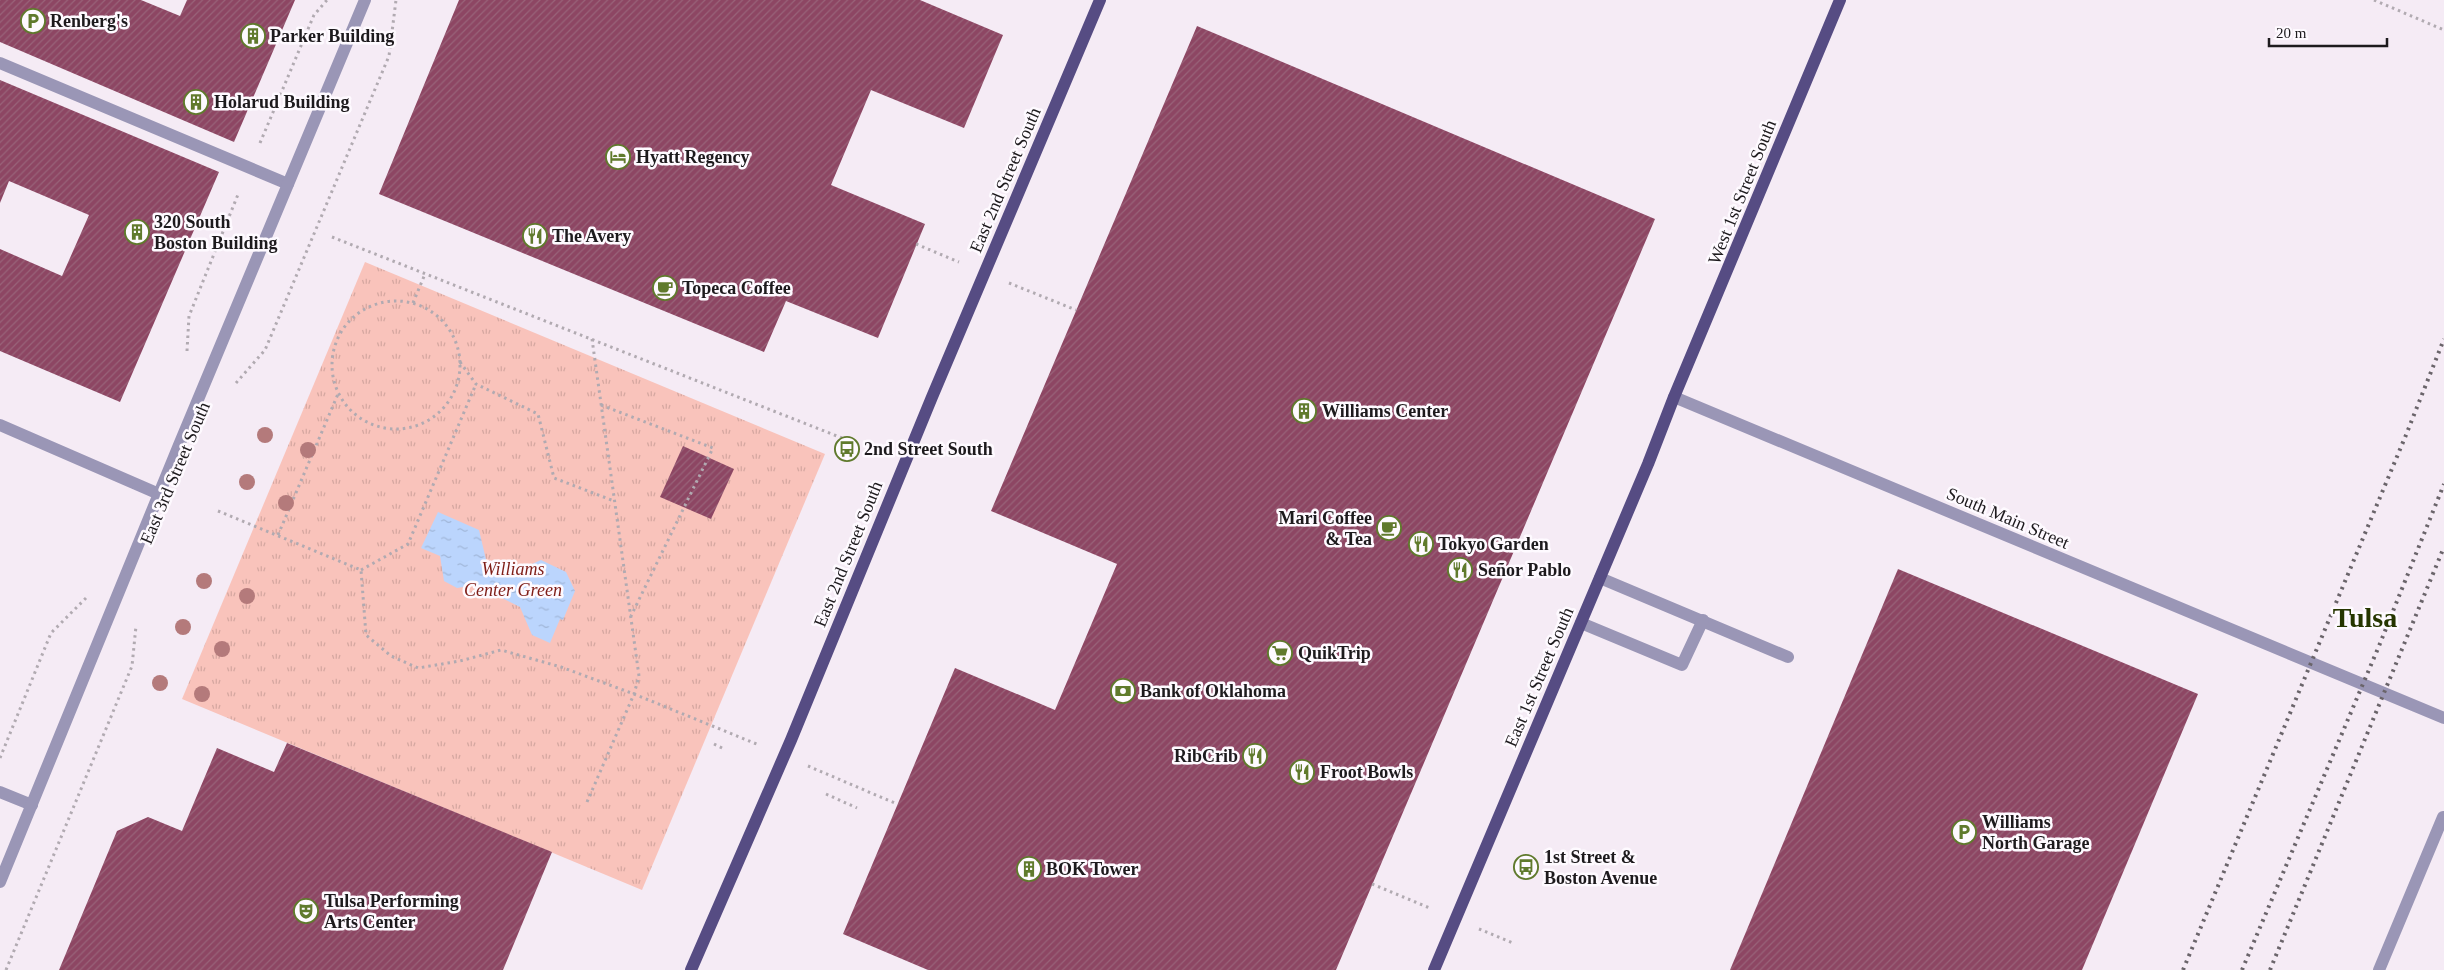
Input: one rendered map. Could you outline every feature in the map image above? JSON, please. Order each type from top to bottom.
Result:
[{"type":"main road","name":"East 2nd Street South","points":[[690,970],[791,740],[932,396],[1100,0]]},
{"type":"main road","name":"West 1st Street South","points":[[1674,397],[1840,0]]},
{"type":"main road","name":"East 1st Street South","points":[[1434,970],[1582,623],[1674,397]]},
{"type":"street","name":"East 3rd Street South","points":[[0,882],[365,0]]},
{"type":"street","points":[[0,63],[288,184]]},
{"type":"street","name":"South Main Street","points":[[1674,397],[2444,718]]},
{"type":"street","points":[[0,426],[159,494]]},
{"type":"street","points":[[1600,578],[1788,657]]},
{"type":"street","points":[[1582,623],[1682,666],[1703,620]]},
{"type":"street","points":[[0,792],[32,805]]},
{"type":"street","points":[[2379,970],[2443,817]]},
{"type":"path","points":[[187,359],[189,316],[314,15],[326,0]]},
{"type":"path","points":[[234,385],[265,350],[335,185],[389,56],[396,0]]},
{"type":"path","points":[[2374,0],[2444,30]]},
{"type":"path","points":[[332,237],[842,438]]},
{"type":"path","points":[[413,304],[425,274]]},
{"type":"path","points":[[394,302],[413,304],[431,312],[446,325],[456,343],[460,362],[458,382],[448,402],[433,418],[413,427],[391,429],[370,424],[352,412],[338,394],[332,372],[334,350],[343,330],[356,315],[374,305],[394,302]]},
{"type":"path","points":[[588,802],[634,694],[639,676],[592,338]]},
{"type":"path","points":[[460,362],[476,384],[538,414],[554,478],[614,501]]},
{"type":"path","points":[[361,570],[408,544],[476,384]]},
{"type":"path","points":[[278,535],[338,394]]},
{"type":"path","points":[[601,406],[713,448],[630,617]]},
{"type":"path","points":[[218,511],[361,570]]},
{"type":"path","points":[[361,570],[366,635],[391,656],[418,668],[460,661],[500,650],[561,667],[703,722]]},
{"type":"path","points":[[0,758],[51,633],[92,592]]},
{"type":"path","points":[[6,970],[132,666],[136,620]]},
{"type":"path","points":[[714,744],[724,750]]},
{"type":"path","points":[[826,794],[857,808]]},
{"type":"green space","name":"Williams Center Green","points":[[365,262],[825,454],[642,890],[182,699]]},
{"type":"water","points":[[438,512],[479,530],[488,568],[502,577],[541,560],[566,572],[575,591],[563,620],[560,619],[550,643],[532,635],[520,607],[476,585],[457,588],[444,581],[440,556],[421,548]]},
{"type":"building","name":"Holarud Building","points":[[0,0],[141,0],[180,16],[187,0],[295,0],[234,142],[0,42]]},
{"type":"building","name":"Hyatt Regency","points":[[459,0],[920,0],[1003,35],[964,128],[871,90],[831,185],[925,224],[878,338],[786,301],[764,352],[379,194]]},
{"type":"building","name":"Williams Center","points":[[1197,26],[1655,219],[1336,970],[928,970],[843,934],[955,668],[1055,710],[1117,564],[991,511]]},
{"type":"building","name":"320 South Boston Building","points":[[0,80],[219,172],[120,402],[0,351],[0,249],[62,276],[89,215],[9,181],[0,203]]},
{"type":"building","points":[[683,446],[734,469],[711,519],[660,497]]},
{"type":"building","name":"Williams North Garage","points":[[1898,569],[2198,694],[2082,970],[1730,970]]},
{"type":"building","name":"Tulsa Performing Arts Center","points":[[287,743],[552,852],[503,970],[59,970],[117,831],[148,817],[182,831],[217,748],[274,772]]},
{"type":"railway","points":[[2183,970],[2406,435],[2444,339]]},
{"type":"railway","points":[[2242,970],[2379,646],[2444,484]]},
{"type":"railway","points":[[2270,970],[2444,547]]},
{"type":"place","name":"Renberg's","points":[[33,21]]},
{"type":"place","name":"Parker Building","points":[[253,36]]},
{"type":"place","name":"Holarud Building","points":[[196,102]]},
{"type":"place","name":"Hyatt Regency","points":[[618,157]]},
{"type":"place","name":"320 South Boston Building","points":[[137,232]]},
{"type":"place","name":"The Avery","points":[[535,236]]},
{"type":"place","name":"Topeca Coffee","points":[[665,288]]},
{"type":"place","name":"Williams Center","points":[[1304,411]]},
{"type":"place","name":"2nd Street South","points":[[847,449]]},
{"type":"place","name":"Mari Coffee & Tea","points":[[1389,528]]},
{"type":"place","name":"Tokyo Garden","points":[[1421,544]]},
{"type":"place","name":"Señor Pablo","points":[[1460,570]]},
{"type":"place","name":"QuikTrip","points":[[1280,653]]},
{"type":"place","name":"Bank of Oklahoma","points":[[1123,691]]},
{"type":"place","name":"RibCrib","points":[[1255,756]]},
{"type":"place","name":"Froot Bowls","points":[[1302,772]]},
{"type":"place","name":"Williams North Garage","points":[[1964,832]]},
{"type":"place","name":"1st Street & Boston Avenue","points":[[1526,867]]},
{"type":"place","name":"BOK Tower","points":[[1029,869]]},
{"type":"place","name":"Tulsa Performing Arts Center","points":[[306,911]]},
{"type":"district","name":"Tulsa","points":[[2365,617]]}]
